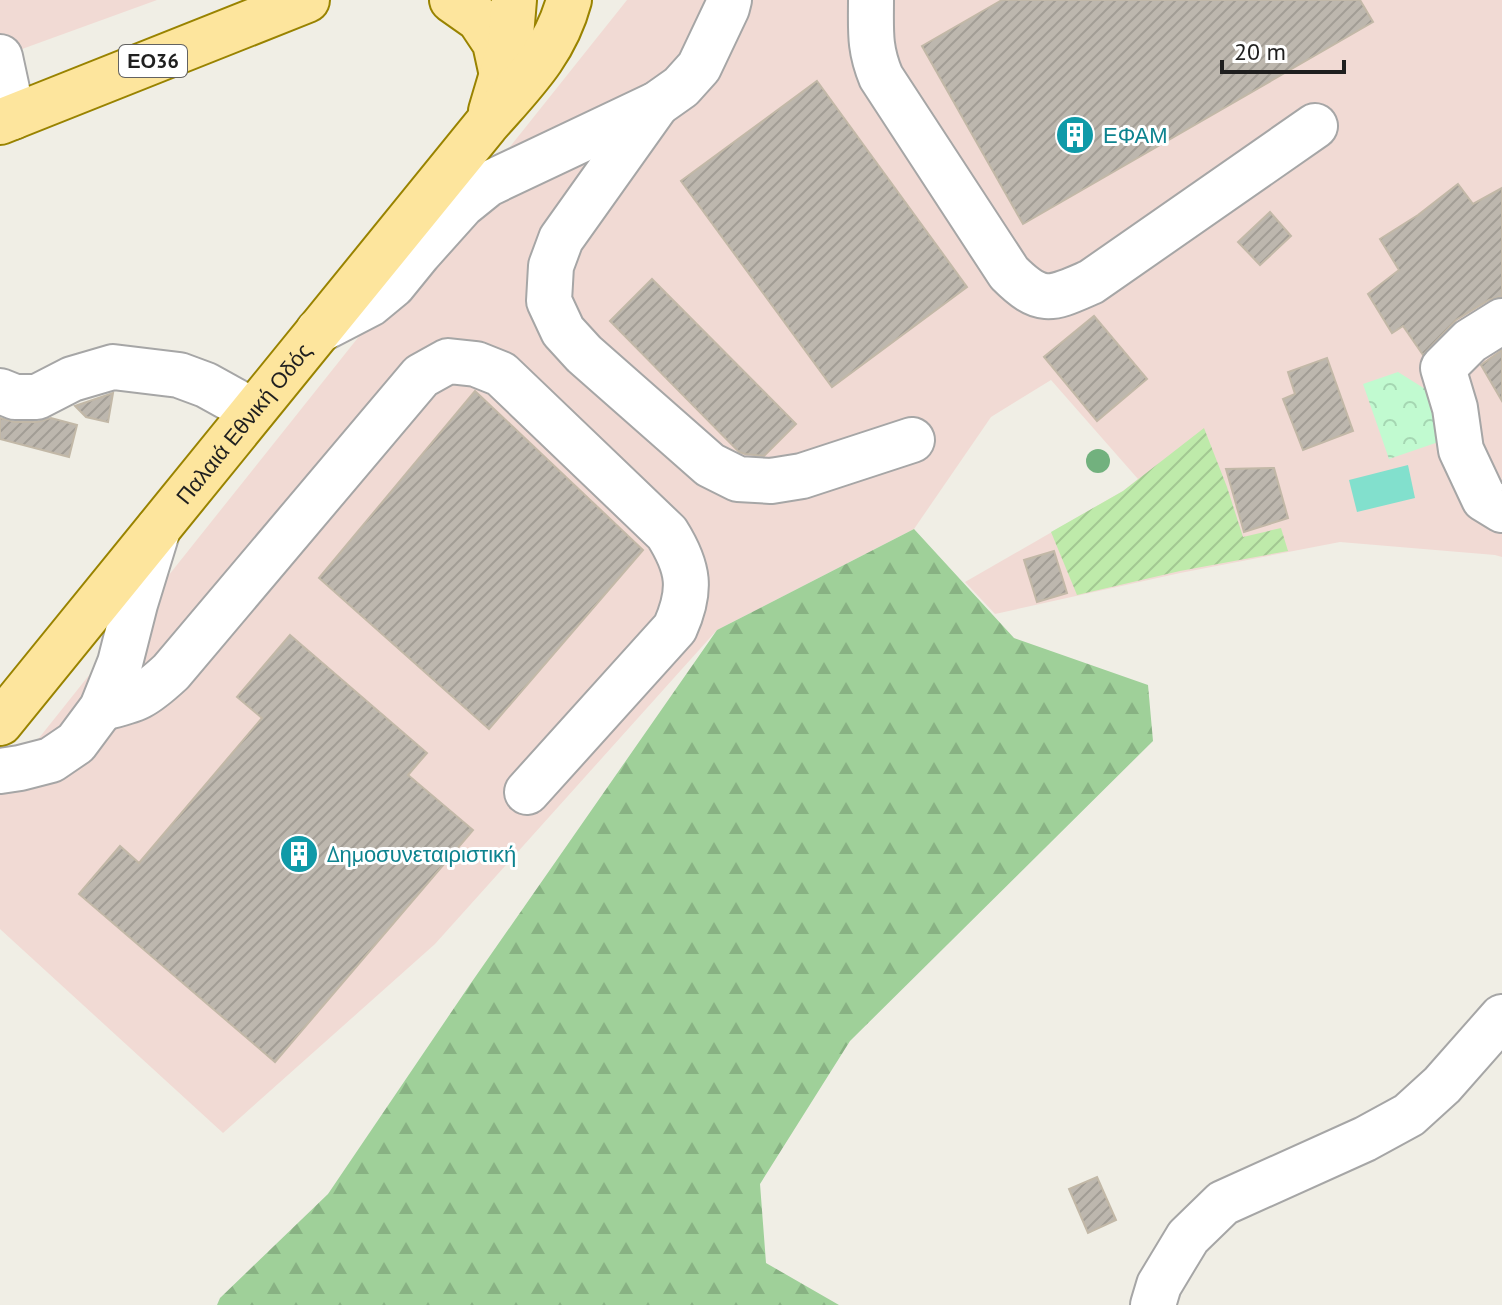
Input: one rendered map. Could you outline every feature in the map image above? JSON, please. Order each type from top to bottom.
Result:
[{"type":"main road","name":"ΕΟ36","points":[[7,120],[307,0]]},
{"type":"main road","points":[[452,0],[479,19],[495,43],[502,78]]},
{"type":"main road","name":"Παλαιά Εθνική Οδός","points":[[486,125],[510,47],[514,0]]},
{"type":"main road","name":"Παλαιά Εθνική Οδός","points":[[0,723],[486,125],[536,69],[554,41],[569,0]]},
{"type":"street","points":[[318,331],[370,304],[393,285],[462,205],[488,184],[657,104],[681,87],[699,67],[729,0]]},
{"type":"street","points":[[871,0],[873,58],[881,77],[1009,273],[1024,288],[1042,297],[1062,295],[1091,282],[1315,126]]},
{"type":"street","points":[[0,57],[7,120]]},
{"type":"street","points":[[657,104],[561,239],[551,266],[549,301],[563,331],[584,354],[710,465],[738,479],[771,481],[802,476],[912,440]]},
{"type":"street","points":[[1502,321],[1470,341],[1443,368],[1455,408],[1461,450],[1484,499],[1502,510]]},
{"type":"street","points":[[102,708],[133,701],[152,690],[171,672],[421,376],[448,361],[476,364],[501,374],[667,533],[680,553],[686,579],[685,606],[675,628],[527,792]]},
{"type":"street","points":[[0,391],[15,397],[37,397],[72,379],[113,367],[179,375],[206,385],[253,411]]},
{"type":"street","points":[[0,771],[51,760],[76,743],[102,708],[120,663],[159,527]]},
{"type":"street","points":[[1153,1305],[1159,1285],[1188,1237],[1223,1203],[1365,1139],[1409,1115],[1442,1085],[1502,1017]]},
{"type":"shaded area","points":[[0,0],[157,0],[0,57]]},
{"type":"shaded area","points":[[627,0],[1502,0],[1502,557],[1340,542],[995,614],[965,582],[1123,491],[1138,479],[1051,380],[991,417],[914,529],[717,630],[435,944],[223,1133],[0,929],[0,787]]},
{"type":"shaded area","points":[[1408,465],[1415,498],[1357,512],[1349,480]]},
{"type":"green space","points":[[1398,372],[1438,397],[1453,437],[1389,459],[1363,384]]},
{"type":"green space","points":[[1204,428],[1243,537],[1281,528],[1288,551],[1180,571],[1077,595],[1051,532],[1123,491]]},
{"type":"green space","points":[[914,529],[1014,638],[1148,685],[1153,741],[850,1041],[760,1184],[766,1263],[839,1305],[217,1305],[220,1298],[328,1194],[717,630]]},
{"type":"building","name":"ΕΦΑΜ","points":[[1002,0],[1360,0],[1373,22],[1023,224],[922,46]]},
{"type":"building","points":[[817,81],[967,287],[832,387],[681,181]]},
{"type":"building","points":[[1458,184],[1473,204],[1502,188],[1502,296],[1489,300],[1456,320],[1423,355],[1403,326],[1392,333],[1368,294],[1399,270],[1380,239]]},
{"type":"building","points":[[1270,212],[1291,236],[1260,265],[1238,242]]},
{"type":"building","points":[[652,279],[796,424],[764,456],[739,452],[610,321]]},
{"type":"building","points":[[1094,316],[1147,379],[1097,421],[1044,357]]},
{"type":"building","points":[[1502,350],[1502,401],[1481,365]]},
{"type":"building","points":[[1327,358],[1353,431],[1303,450],[1283,399],[1295,394],[1288,372]]},
{"type":"building","points":[[475,391],[643,550],[489,729],[319,578]]},
{"type":"building","points":[[113,393],[108,422],[86,417],[75,406]]},
{"type":"building","points":[[0,418],[37,422],[51,418],[77,425],[69,457],[0,439]]},
{"type":"building","points":[[1274,468],[1288,518],[1244,532],[1226,469]]},
{"type":"building","points":[[1054,551],[1067,593],[1037,602],[1024,560]]},
{"type":"building","name":"Δημοσυνεταιριστική","points":[[290,635],[427,753],[408,775],[473,830],[275,1062],[79,894],[120,846],[139,863],[262,718],[237,697]]},
{"type":"building","points":[[1097,1177],[1116,1220],[1088,1233],[1069,1189]]},
{"type":"place","name":"ΕΦΑΜ","points":[[1075,135]]},
{"type":"place","name":"Δημοσυνεταιριστική","points":[[299,854]]}]
